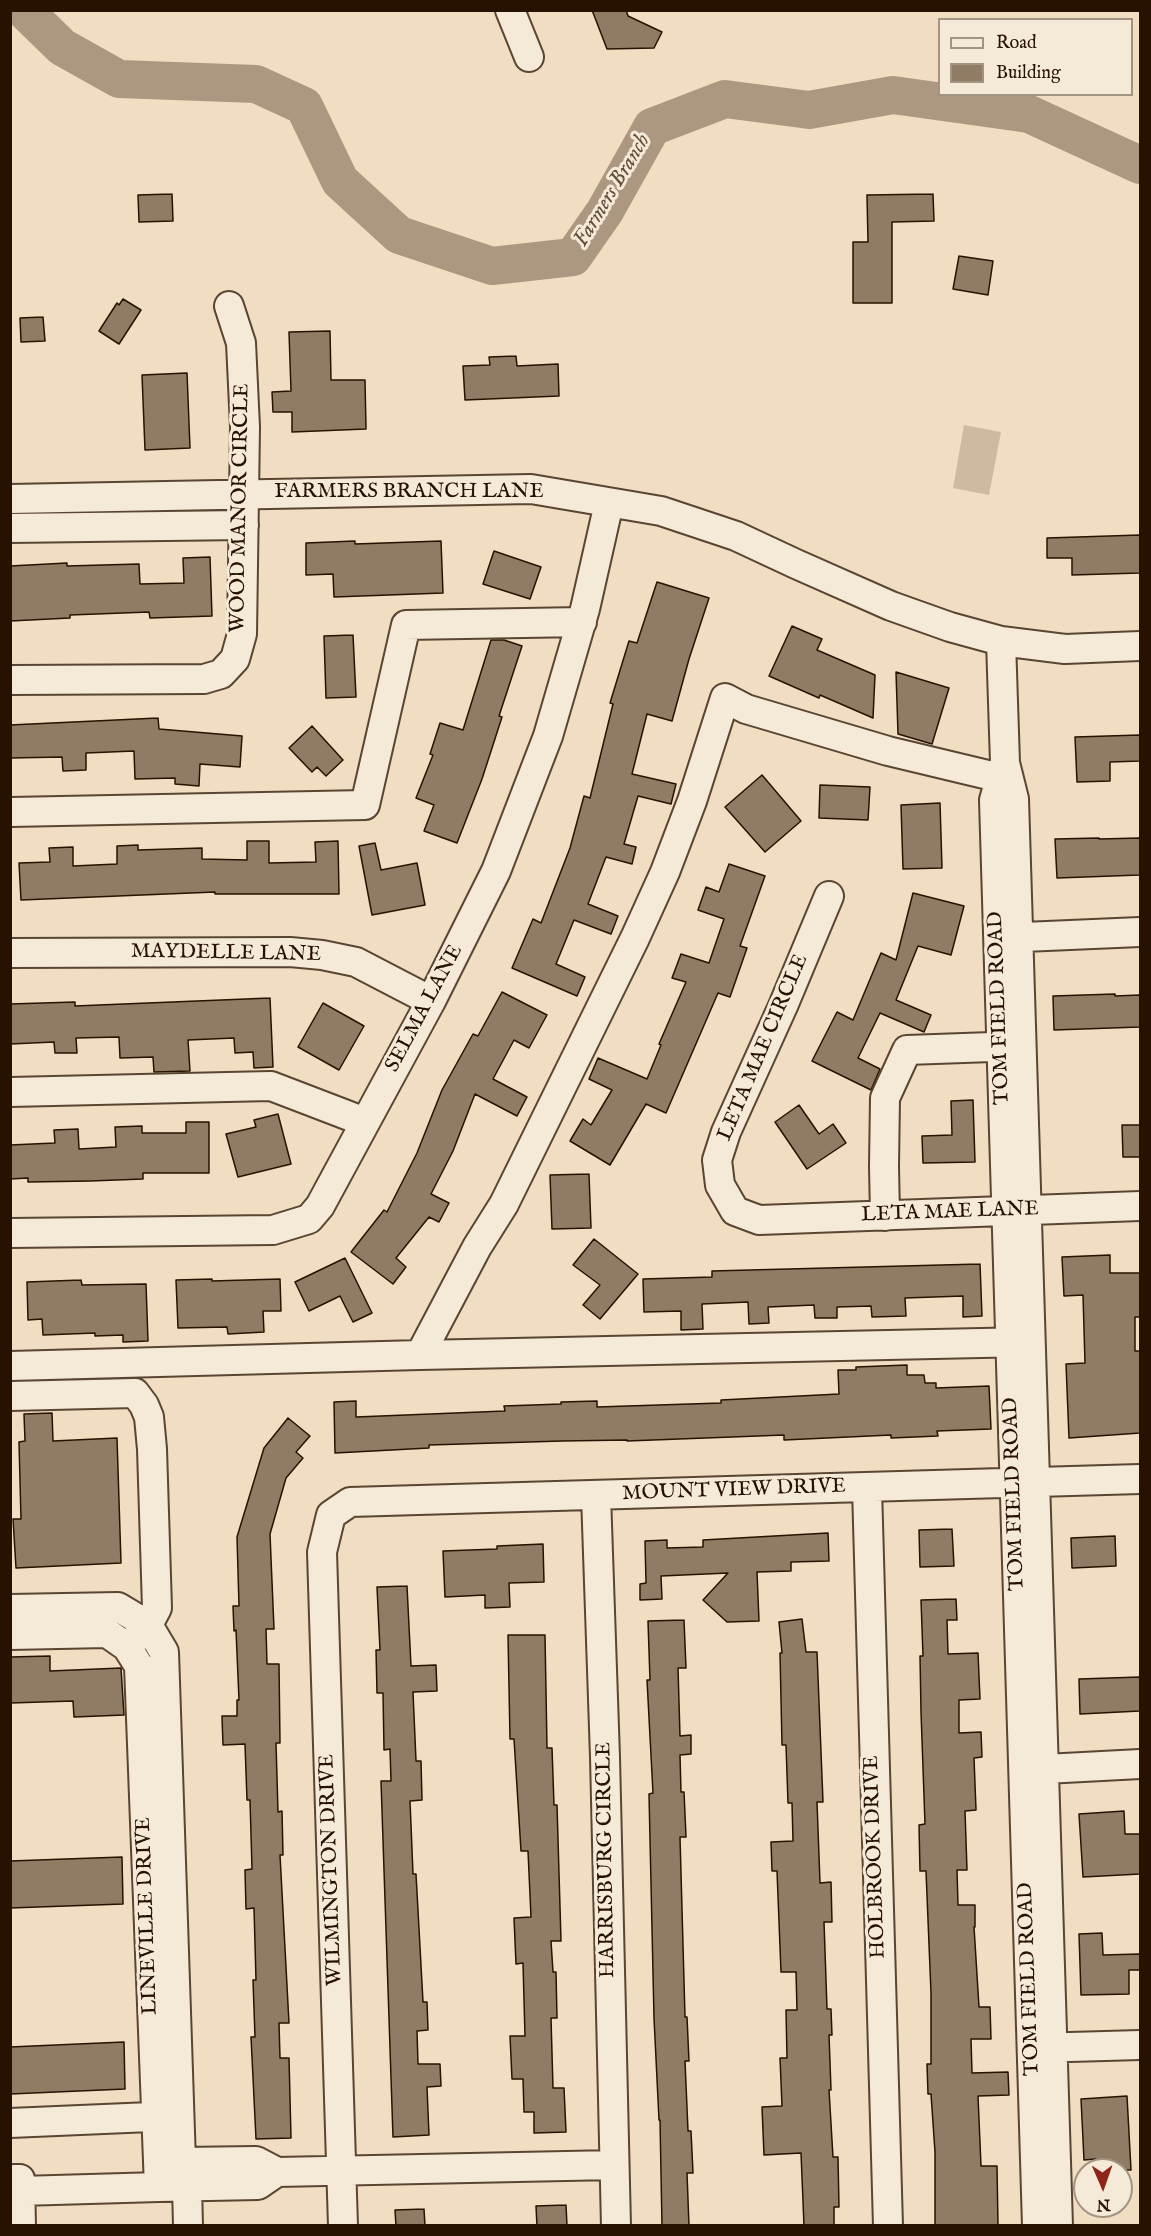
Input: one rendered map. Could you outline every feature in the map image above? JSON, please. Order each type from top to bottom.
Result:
[{"type":"street","points":[[510,10],[529,57]]},
{"type":"street","name":"WOOD MANOR CIRCLE","points":[[10,680],[204,680],[220,674],[235,659],[242,634],[245,427],[241,343],[229,306]]},
{"type":"street","name":"FARMERS BRANCH LANE","points":[[10,499],[531,489],[661,511],[736,536],[891,606],[950,627],[1001,641],[1065,649],[1140,646]]},
{"type":"street","name":"SELMA LANE","points":[[10,1233],[273,1230],[309,1219],[320,1206],[431,1001],[496,871],[548,736],[582,622],[609,503]]},
{"type":"street","points":[[10,528],[244,525]]},
{"type":"street","points":[[10,812],[365,805],[406,625],[582,622]]},
{"type":"street","name":"TOM FIELD ROAD","points":[[1001,641],[1005,774],[1014,799],[1008,937],[1042,2048],[1037,2226]]},
{"type":"street","points":[[420,1355],[477,1247],[504,1204],[666,872],[726,698],[746,709],[877,748],[1005,774]]},
{"type":"street","name":"LETA MAE CIRCLE","points":[[759,1220],[735,1210],[720,1185],[717,1160],[726,1132],[783,1006],[829,896]]},
{"type":"street","points":[[1008,937],[1140,932]]},
{"type":"street","name":"MAYDELLE LANE","points":[[10,954],[290,952],[322,955],[356,962],[431,1001]]},
{"type":"street","points":[[885,1215],[885,1098],[907,1050],[1012,1047]]},
{"type":"street","points":[[10,1092],[272,1086],[365,1122]]},
{"type":"street","name":"LETA MAE LANE","points":[[759,1220],[1140,1206]]},
{"type":"street","points":[[10,1366],[1021,1342]]},
{"type":"street","points":[[10,1396],[135,1393],[144,1405],[149,1417],[152,1449],[157,1608],[148,1625],[127,1647],[107,1633],[10,1635]]},
{"type":"street","name":"MOUNT VIEW DRIVE","points":[[331,1515],[350,1502],[1140,1479]]},
{"type":"street","name":"HOLBROOK DRIVE","points":[[867,1488],[888,2226]]},
{"type":"street","name":"HARRISBURG CIRCLE","points":[[596,1495],[605,1756],[616,2226]]},
{"type":"street","name":"WILMINGTON DRIVE","points":[[331,1515],[322,1552],[343,2226]]},
{"type":"street","name":"LINEVILLE DRIVE","points":[[10,1609],[118,1607],[148,1625],[164,1652],[167,2116],[159,2187],[258,2184],[277,2172]]},
{"type":"street","name":"LINEVILLE DRIVE","points":[[127,1647],[139,1666],[167,2116],[181,2162],[256,2161],[277,2172],[614,2164]]},
{"type":"street","points":[[1034,1770],[1140,1764]]},
{"type":"street","points":[[1042,2048],[1140,2045]]},
{"type":"street","name":"TOM FIELD ROAD","points":[[1042,2048],[1058,2226]]},
{"type":"street","points":[[10,2123],[167,2116]]},
{"type":"street","points":[[21,2226],[15,2185],[159,2187]]},
{"type":"street","points":[[188,2186],[188,2226]]},
{"type":"shaded area","points":[[964,425],[1001,432],[989,495],[953,488]]},
{"type":"building","points":[[592,10],[626,10],[628,16],[662,32],[654,48],[607,49]]},
{"type":"building","points":[[172,194],[173,221],[139,222],[138,195]]},
{"type":"building","points":[[933,194],[934,221],[892,222],[892,303],[853,303],[853,242],[868,242],[867,195]]},
{"type":"building","points":[[959,256],[993,261],[988,295],[953,289]]},
{"type":"building","points":[[123,299],[141,310],[119,344],[99,331],[117,303],[119,305]]},
{"type":"building","points":[[43,317],[45,341],[21,342],[20,318]]},
{"type":"building","points":[[330,331],[331,380],[365,380],[366,429],[292,432],[292,412],[273,412],[272,392],[291,391],[289,332]]},
{"type":"building","points":[[516,356],[517,366],[558,364],[559,396],[465,400],[463,366],[490,365],[489,357]]},
{"type":"building","points":[[187,373],[190,448],[145,450],[142,375]]},
{"type":"building","points":[[1140,535],[1140,573],[1072,575],[1072,558],[1047,558],[1047,538]]},
{"type":"building","points":[[355,541],[355,544],[441,541],[443,593],[334,597],[333,574],[306,575],[306,543]]},
{"type":"building","points":[[494,551],[541,567],[530,599],[483,584]]},
{"type":"building","points":[[210,557],[212,616],[150,618],[149,612],[70,615],[70,618],[10,621],[10,566],[67,563],[67,566],[139,564],[140,584],[184,583],[183,558]]},
{"type":"building","points":[[657,582],[709,598],[672,721],[647,714],[632,774],[676,784],[671,804],[638,796],[624,844],[636,847],[632,864],[606,857],[588,904],[618,916],[611,934],[574,920],[556,964],[585,977],[577,996],[512,968],[533,919],[541,923],[570,848],[584,796],[590,798],[613,704],[610,703],[629,641],[637,643]]},
{"type":"building","points":[[792,626],[822,639],[817,650],[875,675],[873,718],[769,676]]},
{"type":"building","points":[[353,635],[356,697],[326,698],[324,636]]},
{"type":"building","points":[[491,640],[504,640],[522,646],[499,716],[502,717],[482,779],[457,843],[424,831],[434,805],[416,798],[433,755],[430,754],[440,723],[463,730]]},
{"type":"building","points":[[896,672],[949,688],[932,744],[898,734]]},
{"type":"building","points":[[158,718],[159,729],[242,736],[240,767],[200,764],[199,786],[175,784],[175,778],[135,779],[134,751],[86,753],[86,770],[63,771],[62,757],[10,758],[10,725]]},
{"type":"building","points":[[312,726],[343,760],[326,776],[317,767],[312,772],[289,748]]},
{"type":"building","points":[[1140,735],[1140,761],[1110,762],[1110,781],[1077,782],[1075,737]]},
{"type":"building","points":[[762,775],[801,821],[765,852],[725,807]]},
{"type":"building","points":[[820,785],[870,787],[868,820],[819,818]]},
{"type":"building","points":[[940,803],[942,868],[903,869],[901,805]]},
{"type":"building","points":[[1140,838],[1140,875],[1057,878],[1055,839]]},
{"type":"building","points":[[247,841],[269,841],[269,863],[316,862],[315,842],[338,841],[339,894],[215,894],[215,892],[21,900],[19,863],[50,862],[49,848],[73,847],[73,866],[117,864],[117,846],[138,845],[138,850],[202,848],[202,859],[247,860]]},
{"type":"building","points":[[375,843],[381,870],[417,863],[425,905],[372,915],[359,846]]},
{"type":"building","points":[[729,864],[765,876],[740,946],[747,948],[730,997],[718,993],[666,1113],[646,1104],[610,1165],[570,1141],[583,1119],[591,1125],[612,1090],[589,1079],[598,1058],[647,1079],[661,1045],[659,1044],[686,982],[672,978],[681,954],[709,963],[724,919],[698,910],[706,887],[719,892]]},
{"type":"building","points":[[913,893],[964,906],[951,955],[918,946],[896,1000],[931,1015],[924,1032],[880,1013],[858,1058],[880,1069],[871,1090],[812,1061],[837,1012],[853,1020],[881,953],[896,960]]},
{"type":"building","points":[[502,992],[547,1015],[529,1048],[514,1040],[493,1079],[527,1097],[517,1116],[475,1094],[453,1151],[431,1194],[449,1203],[439,1222],[429,1217],[396,1258],[406,1267],[393,1284],[351,1252],[384,1210],[387,1212],[417,1153],[442,1090],[473,1034],[478,1036]]},
{"type":"building","points":[[1115,994],[1115,996],[1140,995],[1140,1027],[1054,1030],[1053,996]]},
{"type":"building","points":[[270,998],[273,1067],[254,1068],[253,1052],[235,1053],[234,1038],[188,1040],[190,1071],[154,1072],[153,1057],[120,1058],[119,1037],[76,1038],[77,1053],[55,1053],[54,1042],[10,1044],[10,1004],[75,1002],[75,1006]]},
{"type":"building","points":[[323,1003],[364,1026],[339,1070],[298,1047]]},
{"type":"building","points":[[973,1100],[975,1162],[923,1163],[922,1136],[952,1135],[951,1101]]},
{"type":"building","points":[[799,1105],[819,1134],[833,1124],[846,1143],[807,1169],[775,1122]]},
{"type":"building","points":[[278,1114],[291,1164],[238,1177],[226,1134],[256,1127],[254,1120]]},
{"type":"building","points":[[186,1122],[209,1122],[209,1173],[143,1173],[143,1179],[90,1181],[28,1182],[28,1178],[10,1179],[10,1145],[55,1143],[54,1130],[78,1129],[79,1149],[116,1147],[115,1127],[142,1126],[142,1133],[186,1133]]},
{"type":"building","points":[[1122,1125],[1140,1125],[1140,1157],[1123,1157]]},
{"type":"building","points":[[589,1174],[591,1228],[552,1229],[550,1175]]},
{"type":"building","points":[[594,1239],[638,1274],[600,1319],[583,1305],[600,1285],[573,1265]]},
{"type":"building","points":[[1110,1255],[1110,1273],[1140,1273],[1140,1317],[1135,1317],[1135,1351],[1140,1351],[1140,1433],[1069,1438],[1066,1364],[1085,1363],[1083,1295],[1064,1296],[1062,1257]]},
{"type":"building","points":[[345,1258],[372,1313],[353,1322],[340,1296],[309,1311],[295,1282]]},
{"type":"building","points":[[980,1264],[982,1316],[963,1317],[963,1296],[905,1298],[906,1316],[872,1317],[871,1306],[837,1307],[837,1318],[815,1318],[814,1305],[768,1307],[769,1323],[749,1324],[748,1302],[702,1304],[703,1329],[681,1330],[681,1311],[644,1312],[643,1279],[712,1277],[712,1271]]},
{"type":"building","points":[[212,1279],[212,1281],[280,1279],[281,1311],[263,1311],[264,1332],[228,1334],[227,1327],[178,1328],[176,1280]]},
{"type":"building","points":[[81,1280],[82,1285],[146,1284],[148,1341],[123,1342],[123,1335],[95,1336],[95,1333],[43,1335],[42,1319],[28,1320],[27,1282]]},
{"type":"building","points":[[907,1365],[907,1375],[924,1375],[925,1383],[936,1383],[936,1388],[989,1386],[991,1429],[937,1431],[938,1436],[891,1438],[891,1435],[784,1440],[784,1435],[429,1445],[429,1448],[335,1453],[334,1402],[356,1401],[356,1417],[505,1411],[504,1406],[561,1404],[561,1402],[597,1401],[597,1407],[721,1403],[721,1400],[839,1394],[838,1370]]},
{"type":"building","points":[[52,1413],[53,1441],[117,1438],[121,1563],[16,1568],[13,1519],[21,1519],[19,1442],[25,1441],[24,1414]]},
{"type":"building","points":[[288,1418],[310,1436],[296,1452],[303,1458],[286,1478],[270,1534],[274,1629],[266,1629],[267,1664],[279,1664],[280,1743],[276,1743],[278,1812],[282,1811],[283,1855],[280,1855],[289,2023],[279,2023],[280,2058],[289,2058],[291,2138],[256,2139],[251,2037],[255,2037],[254,1908],[246,1909],[245,1870],[252,1869],[250,1800],[247,1800],[245,1744],[223,1745],[222,1716],[237,1716],[237,1700],[239,1700],[233,1606],[239,1606],[237,1537],[264,1448]]},
{"type":"building","points":[[952,1529],[954,1566],[920,1567],[919,1530]]},
{"type":"building","points":[[828,1533],[829,1561],[791,1562],[791,1571],[757,1572],[759,1621],[727,1622],[703,1600],[728,1573],[661,1576],[662,1599],[640,1600],[640,1584],[646,1583],[645,1541],[667,1540],[667,1548],[703,1547],[703,1540]]},
{"type":"building","points":[[1115,1536],[1116,1566],[1072,1568],[1071,1538]]},
{"type":"building","points":[[543,1544],[544,1582],[509,1583],[510,1607],[485,1608],[485,1595],[445,1597],[443,1551]]},
{"type":"building","points":[[407,1586],[411,1666],[436,1665],[437,1691],[413,1692],[416,1761],[421,1761],[422,1800],[410,1801],[423,2002],[427,2002],[428,2030],[417,2031],[418,2064],[440,2064],[441,2086],[427,2087],[429,2135],[393,2137],[381,1781],[391,1781],[390,1749],[384,1750],[383,1693],[377,1693],[376,1650],[380,1650],[377,1587]]},
{"type":"building","points":[[956,1599],[957,1620],[947,1620],[948,1654],[978,1653],[980,1699],[959,1700],[959,1733],[981,1732],[982,1757],[974,1758],[976,1810],[965,1811],[967,1870],[957,1870],[958,1905],[975,1905],[974,1927],[979,2007],[990,2007],[991,2039],[971,2039],[972,2073],[1008,2072],[1009,2095],[978,2096],[981,2166],[997,2166],[998,2226],[935,2226],[935,2152],[927,2064],[931,2064],[931,1993],[926,1871],[920,1871],[919,1825],[925,1824],[920,1656],[923,1656],[921,1600]]},
{"type":"building","points":[[802,1619],[806,1652],[817,1652],[823,1802],[817,1802],[820,1883],[831,1882],[832,1922],[824,1922],[827,2009],[831,2009],[832,2035],[829,2035],[831,2090],[829,2090],[833,2157],[838,2157],[839,2207],[834,2207],[834,2226],[804,2226],[801,2153],[764,2155],[762,2107],[782,2106],[780,2058],[787,2058],[786,2010],[797,2010],[796,1972],[781,1972],[777,1871],[772,1871],[771,1842],[793,1841],[792,1803],[788,1803],[786,1745],[782,1745],[780,1653],[782,1653],[779,1622]]},
{"type":"building","points":[[684,1620],[686,1668],[678,1668],[680,1736],[691,1735],[691,1754],[680,1755],[686,1837],[680,1837],[685,2017],[687,2017],[689,2061],[685,2061],[688,2131],[691,2131],[693,2173],[687,2173],[689,2226],[662,2226],[660,2120],[654,2018],[649,1794],[653,1793],[647,1680],[650,1680],[648,1621]]},
{"type":"building","points":[[508,1635],[545,1635],[547,1748],[552,1748],[554,1805],[557,1805],[561,1941],[551,1941],[553,1972],[556,1972],[557,2018],[551,2018],[553,2088],[564,2088],[566,2132],[534,2133],[534,2112],[524,2112],[523,2079],[512,2079],[510,2036],[525,2036],[523,1963],[516,1964],[514,1918],[531,1917],[528,1851],[521,1851],[514,1739],[510,1739]]},
{"type":"building","points":[[50,1656],[50,1671],[121,1668],[124,1715],[74,1717],[73,1701],[10,1703],[10,1657]]},
{"type":"building","points":[[1140,1677],[1140,1711],[1080,1714],[1079,1679]]},
{"type":"building","points":[[1124,1811],[1125,1834],[1140,1834],[1140,1874],[1083,1877],[1079,1814]]},
{"type":"building","points":[[122,1857],[123,1904],[10,1908],[10,1861]]},
{"type":"building","points":[[1102,1933],[1103,1955],[1140,1954],[1140,1970],[1129,1970],[1129,1994],[1081,1995],[1079,1934]]},
{"type":"building","points":[[124,2042],[125,2089],[10,2094],[10,2047]]},
{"type":"building","points":[[1127,2096],[1130,2158],[1084,2158],[1081,2099]]},
{"type":"building","points":[[566,2205],[567,2226],[537,2226],[536,2206]]},
{"type":"building","points":[[424,2209],[425,2226],[396,2226],[395,2210]]},
{"type":"waterway","name":"Farmers Branch","points":[[24,10],[62,47],[119,79],[256,84],[304,106],[340,181],[399,235],[492,266],[573,257],[605,211],[652,127],[725,99],[809,110],[893,95],[1029,114],[1140,165]]}]
